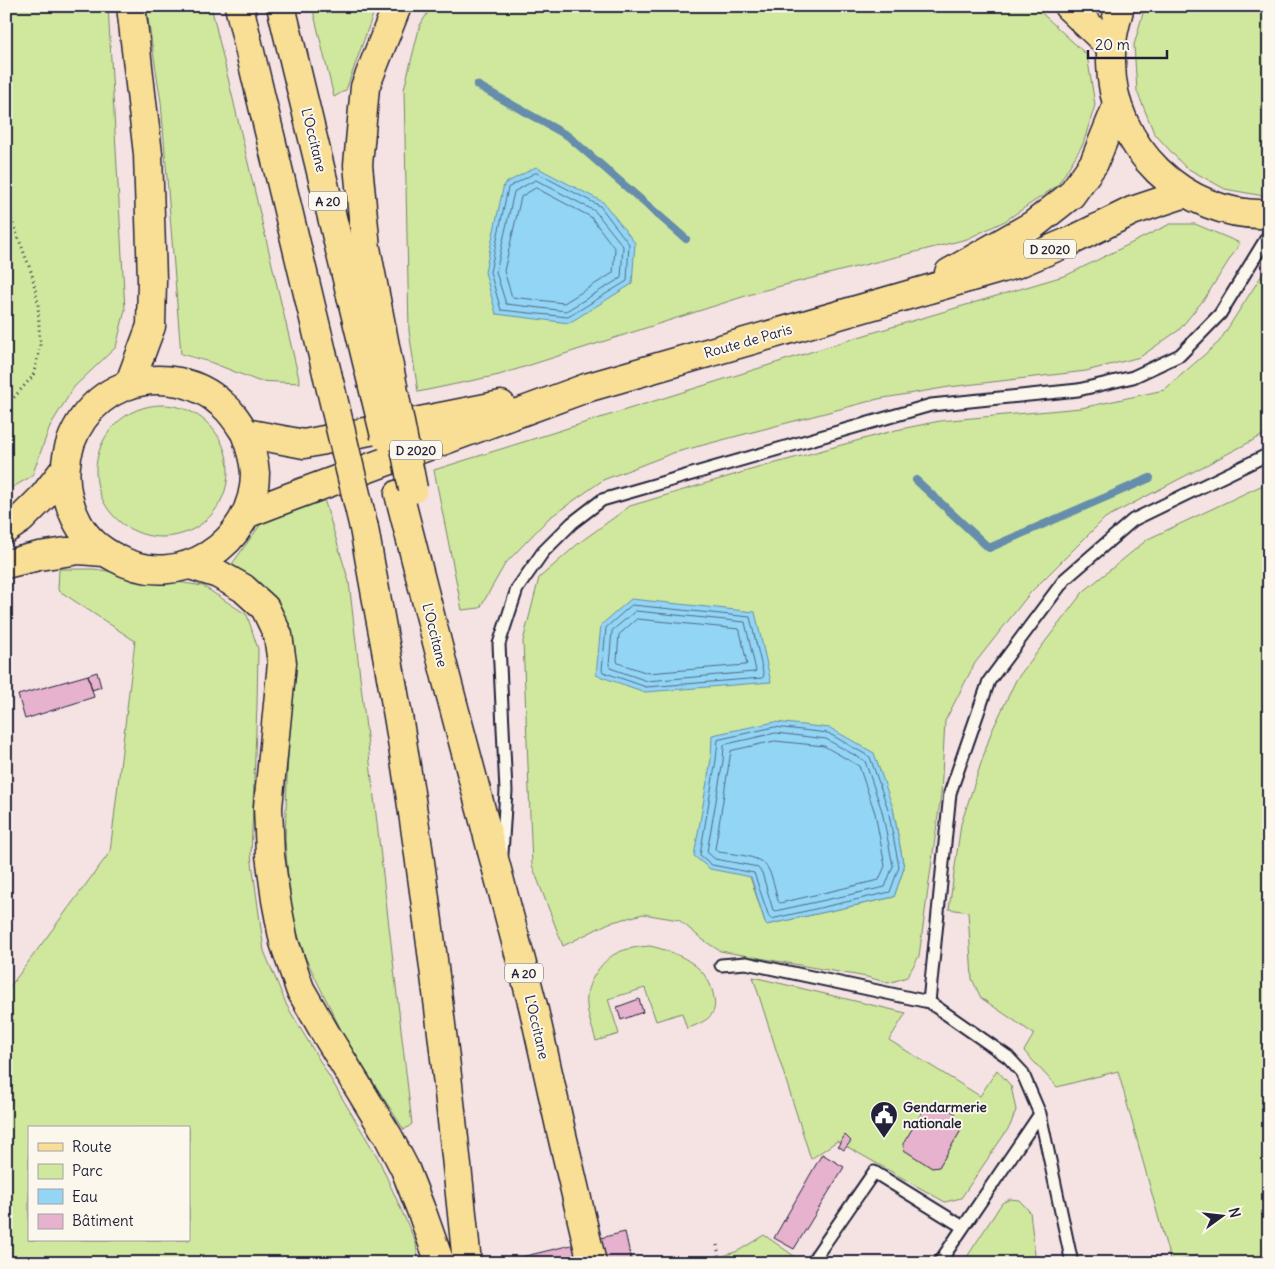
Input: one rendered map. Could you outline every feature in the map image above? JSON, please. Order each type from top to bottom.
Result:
[{"type":"main road","points":[[129,384],[151,326],[152,280],[148,154],[131,6]]},
{"type":"main road","points":[[238,6],[364,528],[399,722],[427,914],[451,1101],[467,1263]]},
{"type":"main road","name":"L'Occitane","points":[[282,6],[384,391],[448,686],[533,1006],[592,1263]]},
{"type":"main road","points":[[384,391],[366,248],[358,165],[365,87],[397,6]]},
{"type":"main road","points":[[1068,6],[1111,47]]},
{"type":"main road","points":[[1120,6],[1114,26],[1111,47],[1112,80],[1117,106],[1127,130],[1137,146],[1162,175],[1186,193],[1227,210],[1269,214]]},
{"type":"main road","name":"D 2020","points":[[911,294],[1034,225],[1071,195],[1094,163],[1117,106]]},
{"type":"main road","name":"D 2020","points":[[911,294],[1016,264],[1073,240],[1132,211],[1186,193]]},
{"type":"main road","name":"Route de Paris","points":[[586,388],[911,294]]},
{"type":"main road","points":[[148,380],[168,380],[187,384],[205,391],[221,402],[245,433],[252,453],[255,473],[252,494],[246,514],[236,531],[224,545],[208,557],[190,565],[168,570],[146,569],[124,563],[104,552],[90,540],[74,516],[66,489],[64,470],[67,451],[84,417],[96,403],[112,392],[129,384],[148,380]]},
{"type":"main road","name":"D 2020","points":[[245,433],[304,444],[586,388]]},
{"type":"main road","name":"D 2020","points":[[246,514],[290,496],[586,388]]},
{"type":"main road","points":[[6,528],[21,519],[43,498],[64,470]]},
{"type":"main road","points":[[6,564],[39,556],[79,550],[104,552]]},
{"type":"main road","points":[[190,565],[218,574],[243,588],[265,608],[278,635],[282,663],[268,807],[270,856],[284,942],[300,989],[388,1136],[405,1169],[440,1263]]},
{"type":"lane","points":[[501,885],[506,791],[499,644],[517,589],[543,552],[572,523],[602,500],[931,405],[1078,390],[1133,377],[1180,355],[1220,314],[1269,234]]},
{"type":"lane","points":[[928,1002],[950,793],[989,681],[1065,579],[1133,520],[1269,454]]},
{"type":"lane","points":[[721,965],[746,963],[928,1002],[1008,1057],[1022,1072],[1040,1114],[1072,1263]]},
{"type":"lane","points":[[940,1263],[1040,1114]]},
{"type":"lane","points":[[816,1256],[874,1172],[963,1227]]},
{"type":"path","points":[[6,204],[32,274],[38,303],[40,348],[33,376],[6,408]]},
{"type":"path","points":[[717,1245],[720,1263]]},
{"type":"green space","points":[[6,6],[108,6],[125,310],[116,347],[74,387],[50,426],[32,476],[6,491]]},
{"type":"green space","points":[[146,6],[211,6],[300,383],[258,381],[210,362],[181,354],[161,102]]},
{"type":"green space","points":[[312,6],[376,6],[346,90],[334,97]]},
{"type":"green space","points":[[432,6],[1034,6],[1087,55],[1095,105],[1083,144],[1058,185],[1005,221],[967,239],[761,291],[499,375],[418,392],[409,331],[404,89],[420,25]]},
{"type":"green space","points":[[1145,6],[1269,6],[1269,197],[1225,189],[1185,167],[1154,133],[1137,91],[1134,45]]},
{"type":"green space","points":[[1170,224],[1195,224],[1240,243],[1205,298],[1179,330],[1140,357],[1086,371],[949,387],[878,399],[673,453],[603,480],[549,518],[505,564],[480,608],[462,610],[434,470],[865,335],[1067,275]]},
{"type":"green space","points":[[1269,264],[1269,432],[1105,518],[1030,593],[975,663],[945,721],[941,794],[919,956],[907,977],[889,983],[867,977],[720,951],[679,920],[643,914],[609,923],[563,946],[532,865],[523,641],[539,578],[579,543],[630,506],[747,471],[896,430],[940,421],[1081,408],[1164,390],[1219,342]],"holes":[[[713,735],[893,808],[904,868],[894,897],[766,925],[711,759]]]},
{"type":"green space","points":[[162,405],[187,410],[198,416],[208,425],[217,435],[223,446],[228,471],[223,496],[217,507],[208,517],[198,526],[187,532],[162,537],[137,532],[126,526],[116,517],[107,507],[101,496],[96,471],[101,446],[107,435],[116,425],[126,416],[137,410]]},
{"type":"green space","points":[[1269,482],[1269,1263],[1201,1263],[1198,1255],[1171,1263],[1118,1071],[1057,1087],[1024,1051],[1034,1034],[981,998],[972,979],[968,912],[949,909],[961,824],[991,733],[1016,680],[1083,592],[1148,539]]},
{"type":"green space","points":[[324,499],[349,582],[412,1124],[404,1130],[345,1038],[306,959],[291,914],[285,839],[290,695],[275,604],[232,564],[268,514]]},
{"type":"green space","points":[[59,569],[94,569],[203,586],[247,615],[258,649],[251,855],[264,951],[287,1006],[378,1158],[416,1243],[418,1263],[6,1263],[6,992],[110,852],[135,641],[58,590]]},
{"type":"green space","points":[[650,946],[680,956],[704,974],[713,993],[715,1005],[713,1012],[705,1020],[687,1029],[682,1013],[656,1021],[645,988],[608,999],[619,1034],[596,1041],[587,1006],[588,989],[593,977],[606,961],[615,954],[628,949]]},
{"type":"green space","points":[[753,977],[906,1013],[889,1040],[980,1096],[997,1070],[1011,1086],[1016,1110],[1010,1126],[961,1198],[945,1202],[837,1141],[811,1159]]},
{"type":"green space","points":[[1010,1199],[1019,1200],[1030,1212],[1036,1263],[976,1263],[965,1260],[1002,1203]]},
{"type":"green space","points":[[764,1235],[804,1263],[680,1263],[679,1260],[708,1261],[738,1251]]},
{"type":"water","points":[[536,167],[603,202],[635,243],[632,284],[569,323],[496,314],[485,272],[504,184]]},
{"type":"water","points":[[631,599],[755,612],[771,682],[645,692],[596,675],[601,625]]},
{"type":"water","points":[[775,722],[830,728],[874,753],[893,808],[904,868],[894,897],[766,925],[751,877],[710,869],[694,856],[711,759],[712,735]]},
{"type":"building","points":[[97,672],[101,687],[92,690],[88,675]]},
{"type":"building","points":[[88,675],[94,697],[25,719],[18,695]]},
{"type":"building","points":[[639,999],[643,1012],[621,1020],[617,1007]]},
{"type":"building","points":[[942,1105],[956,1114],[953,1121],[961,1126],[960,1132],[939,1167],[932,1168],[904,1150],[903,1144],[924,1109],[934,1108],[938,1111]]},
{"type":"building","points":[[845,1135],[851,1141],[844,1150],[838,1146]]},
{"type":"building","points":[[822,1154],[844,1167],[794,1249],[774,1238]]},
{"type":"building","points":[[625,1232],[632,1263],[505,1263],[505,1261]]},
{"type":"waterway","points":[[477,85],[568,136],[686,239]]},
{"type":"waterway","points":[[916,480],[989,548],[1150,478]]},
{"type":"place","name":"Gendarmerie nationale","points":[[884,1139]]}]
